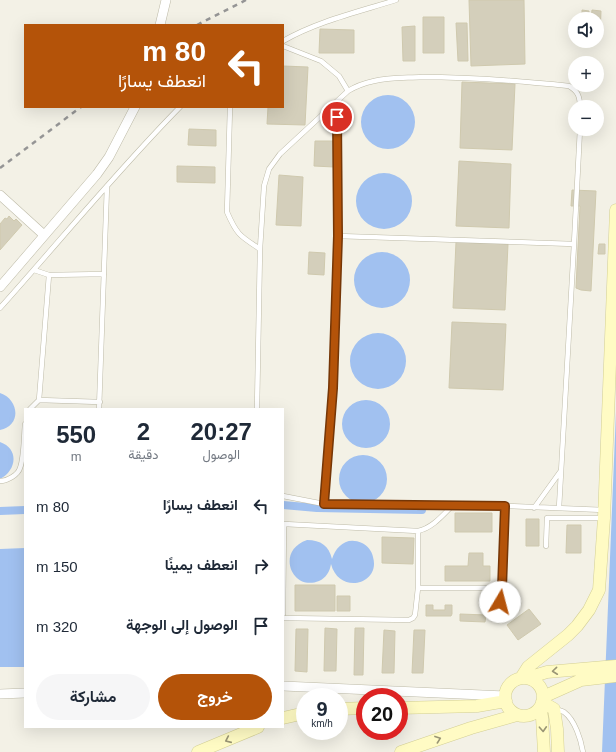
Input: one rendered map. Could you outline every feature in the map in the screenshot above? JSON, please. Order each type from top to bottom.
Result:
[{"type":"main road","points":[[524,678],[528,667],[577,626],[595,601],[599,590],[604,514],[616,210]]},
{"type":"main road","points":[[616,666],[584,674],[542,702],[537,710],[530,715],[521,716],[517,714],[510,709],[505,699],[507,689],[511,683],[547,672],[584,674],[616,676]]},
{"type":"main road","points":[[524,678],[532,680],[539,685],[541,689],[544,752]]},
{"type":"main road","points":[[408,708],[477,706],[505,699]]},
{"type":"main road","points":[[542,702],[554,709],[558,752]]},
{"type":"main road","points":[[401,752],[517,714]]},
{"type":"main road","points":[[284,718],[296,715]]},
{"type":"main road","points":[[198,752],[256,728]]},
{"type":"street","points":[[160,24],[166,0]]},
{"type":"street","points":[[0,287],[97,174],[109,157],[134,108]]},
{"type":"street","points":[[0,194],[44,235]]},
{"type":"street","points":[[284,686],[505,699]]},
{"type":"street","points":[[0,694],[24,694]]},
{"type":"lane","points":[[284,40],[317,24],[396,0]]},
{"type":"lane","points":[[284,46],[321,61],[339,76],[348,91]]},
{"type":"lane","points":[[257,408],[260,250],[264,186],[269,169],[280,154],[348,91],[356,86],[374,80],[440,77],[519,81],[569,86],[576,90],[580,100]]},
{"type":"lane","points":[[324,504],[333,388],[338,236],[337,102]]},
{"type":"lane","points":[[0,308],[107,186],[179,108]]},
{"type":"lane","points":[[230,108],[227,212],[239,235],[260,250]]},
{"type":"lane","points":[[559,508],[580,136]]},
{"type":"lane","points":[[99,408],[107,186]]},
{"type":"lane","points":[[338,236],[574,244]]},
{"type":"lane","points":[[34,270],[49,275],[104,274]]},
{"type":"lane","points":[[31,408],[39,400],[49,275]]},
{"type":"lane","points":[[39,400],[100,402]]},
{"type":"lane","points":[[0,481],[4,481],[12,477],[20,469],[24,433]]},
{"type":"lane","points":[[534,508],[561,471]]},
{"type":"lane","points":[[284,496],[324,504],[505,506],[559,508],[604,514]]},
{"type":"lane","points":[[284,524],[418,531],[425,530],[432,525],[452,506]]},
{"type":"lane","points":[[497,616],[502,588],[505,506]]},
{"type":"lane","points":[[546,546],[547,518],[604,514]]},
{"type":"lane","points":[[284,618],[409,620],[413,618],[415,614],[418,588],[418,531]]},
{"type":"lane","points":[[418,588],[502,588]]},
{"type":"lane","points":[[554,709],[564,712],[571,720],[577,732],[583,752]]},
{"type":"water","points":[[383,95],[393,95],[403,99],[411,107],[415,117],[415,127],[411,137],[403,145],[393,149],[383,149],[373,145],[365,137],[361,127],[361,117],[365,107],[373,99]]},
{"type":"water","points":[[384,173],[399,178],[407,186],[412,201],[407,216],[399,224],[384,229],[369,224],[361,216],[356,201],[361,186],[369,178]]},
{"type":"water","points":[[382,252],[397,257],[405,265],[410,280],[405,295],[397,303],[382,308],[367,303],[359,295],[354,280],[359,265],[367,257]]},
{"type":"water","points":[[378,333],[393,338],[401,346],[406,361],[401,376],[393,384],[378,389],[363,384],[355,376],[350,361],[355,346],[363,338]]},
{"type":"water","points":[[0,393],[6,396],[14,406],[15,418],[7,428],[0,430]]},
{"type":"water","points":[[361,400],[371,400],[383,407],[390,419],[390,429],[383,441],[371,448],[361,448],[353,444],[346,437],[342,429],[342,419],[346,411],[353,404]]},
{"type":"water","points":[[616,412],[616,752],[602,752]]},
{"type":"water","points":[[0,442],[11,450],[14,460],[10,471],[0,479]]},
{"type":"water","points":[[358,455],[368,455],[380,462],[387,474],[387,484],[380,496],[368,503],[358,503],[350,499],[343,492],[339,484],[339,474],[343,466],[350,459]]},
{"type":"water","points":[[307,540],[316,541],[324,545],[331,554],[332,559],[339,546],[347,542],[357,541],[364,544],[370,550],[373,557],[374,567],[371,574],[365,580],[358,583],[350,583],[342,580],[335,574],[331,564],[327,574],[321,580],[309,583],[301,581],[295,576],[291,569],[290,561],[292,553],[297,545]]},
{"type":"water","points":[[24,548],[24,667],[0,667],[0,549]]},
{"type":"building","points":[[469,0],[524,0],[525,64],[471,66]]},
{"type":"building","points":[[582,10],[589,11],[589,12],[582,12]]},
{"type":"building","points":[[592,10],[601,11],[601,12],[592,12]]},
{"type":"building","points":[[423,17],[444,17],[444,53],[423,53]]},
{"type":"building","points":[[456,23],[467,23],[468,61],[458,61]]},
{"type":"building","points":[[415,26],[415,61],[403,61],[402,27]]},
{"type":"building","points":[[320,29],[354,30],[354,53],[319,53]]},
{"type":"building","points":[[284,66],[308,67],[305,125],[267,124],[268,108],[284,108]]},
{"type":"building","points":[[462,82],[515,84],[512,150],[460,148]]},
{"type":"building","points":[[189,129],[216,130],[216,146],[188,145]]},
{"type":"building","points":[[315,141],[335,141],[334,167],[314,166]]},
{"type":"building","points":[[459,161],[511,164],[509,228],[456,226]]},
{"type":"building","points":[[177,166],[215,167],[215,183],[177,182]]},
{"type":"building","points":[[279,175],[303,177],[301,226],[276,225]]},
{"type":"building","points":[[572,190],[596,191],[591,291],[576,288],[580,206],[571,206]]},
{"type":"building","points":[[9,216],[14,221],[16,219],[22,225],[0,250],[0,224]]},
{"type":"building","points":[[456,242],[508,244],[505,310],[453,308]]},
{"type":"building","points":[[599,244],[605,244],[605,254],[598,254]]},
{"type":"building","points":[[309,252],[325,253],[324,275],[308,274]]},
{"type":"building","points":[[452,322],[506,324],[503,390],[449,388]]},
{"type":"building","points":[[455,513],[492,513],[492,532],[455,532]]},
{"type":"building","points":[[526,519],[539,519],[539,546],[526,546]]},
{"type":"building","points":[[567,525],[581,525],[581,553],[566,553]]},
{"type":"building","points":[[382,537],[414,538],[413,564],[382,563]]},
{"type":"building","points":[[469,553],[483,553],[483,566],[490,566],[490,581],[445,581],[445,566],[468,566]]},
{"type":"building","points":[[295,585],[335,585],[335,611],[295,611]]},
{"type":"building","points":[[337,596],[350,596],[350,611],[337,611]]},
{"type":"building","points":[[426,605],[433,605],[433,610],[445,610],[445,605],[452,605],[452,614],[451,616],[426,616]]},
{"type":"building","points":[[529,609],[541,624],[518,640],[507,625]]},
{"type":"building","points":[[460,614],[486,615],[485,622],[460,621]]},
{"type":"building","points":[[325,628],[337,629],[336,671],[324,671]]},
{"type":"building","points":[[355,628],[364,628],[363,675],[354,675]]},
{"type":"building","points":[[296,629],[308,629],[307,672],[295,671]]},
{"type":"building","points":[[384,630],[395,631],[394,673],[382,673]]},
{"type":"building","points":[[414,630],[425,630],[423,673],[412,673]]},
{"type":"waterway","points":[[284,505],[317,508],[422,510]]},
{"type":"waterway","points":[[0,511],[24,510]]},
{"type":"railway","points":[[199,24],[246,0]]},
{"type":"railway","points":[[0,168],[80,108]]},
{"type":"route","points":[[337,117],[338,236],[333,388],[324,504],[505,506],[502,588],[500,602]]}]
